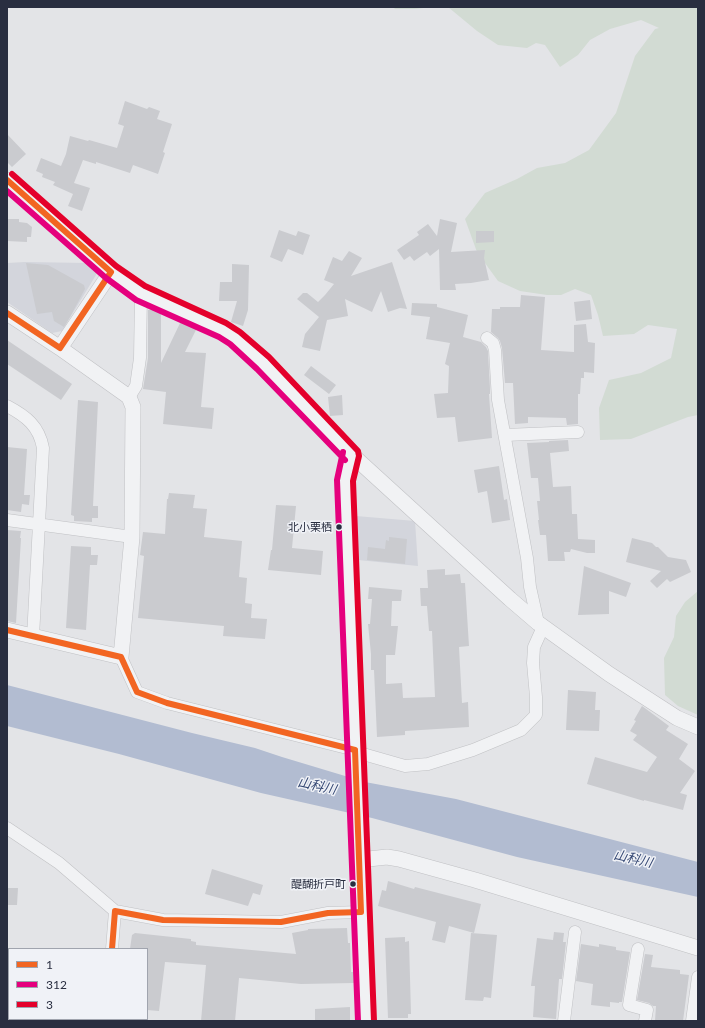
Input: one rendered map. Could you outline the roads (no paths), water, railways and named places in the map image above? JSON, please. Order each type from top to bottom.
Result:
[{"type":"street","points":[[7,180],[111,272],[140,293],[223,330],[235,338],[262,363],[351,454],[510,599],[541,625],[609,674],[677,718],[698,727]]},
{"type":"street","points":[[60,348],[111,272]]},
{"type":"street","points":[[129,397],[136,386],[140,358],[140,293]]},
{"type":"street","points":[[7,313],[60,348],[129,397],[133,408],[132,537],[121,657],[137,692],[167,703],[405,766],[428,764],[473,750],[521,730],[536,715],[533,663],[534,647],[541,625],[530,587],[527,558],[498,400],[495,350],[493,343],[487,338]]},
{"type":"street","points":[[7,406],[17,411],[28,420],[41,438],[43,448],[33,637]]},
{"type":"street","points":[[505,435],[578,432]]},
{"type":"street","points":[[351,454],[346,480],[348,566],[366,1021]]},
{"type":"street","points":[[7,520],[132,537]]},
{"type":"street","points":[[7,630],[121,657]]},
{"type":"street","points":[[7,828],[59,863],[115,911],[163,920],[281,922],[328,914],[361,912]]},
{"type":"street","points":[[359,860],[387,857],[399,859],[475,880],[698,948]]},
{"type":"street","points":[[112,948],[115,911]]},
{"type":"street","points":[[564,1021],[576,932]]},
{"type":"street","points":[[638,949],[630,1005],[647,1010],[645,1021]]},
{"type":"street","points":[[692,1021],[698,978]]},
{"type":"water","name":"山科川","points":[[7,685],[255,748],[365,782],[456,799],[698,862],[698,897],[517,857],[372,818],[261,793],[119,754],[7,726]]},
{"type":"place","name":"北小栗栖","points":[[339,527]]},
{"type":"place","name":"醍醐折戸町","points":[[353,884]]}]
